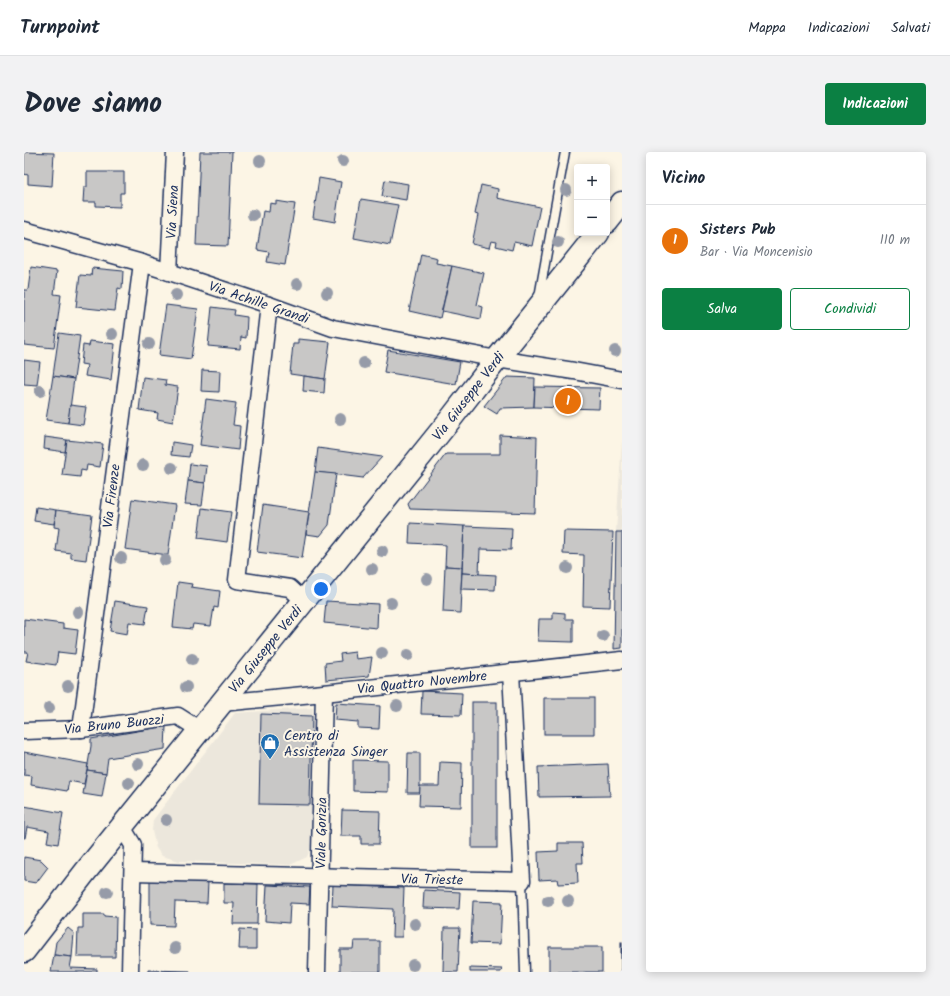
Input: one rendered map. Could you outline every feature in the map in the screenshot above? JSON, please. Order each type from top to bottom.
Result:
[{"type":"main road","points":[[610,218],[622,203]]},
{"type":"main road","name":"Via Giuseppe Verdi","points":[[24,951],[86,871],[449,421],[596,236]]},
{"type":"street","name":"Via Siena","points":[[169,272],[176,152]]},
{"type":"street","name":"Via Achille Grandi","points":[[24,230],[142,263],[269,304],[333,328],[497,359],[622,380]]},
{"type":"street","name":"Via Firenze","points":[[81,729],[142,263]]},
{"type":"street","points":[[269,304],[237,580],[290,588],[304,601]]},
{"type":"street","name":"Via Quattro Novembre","points":[[221,703],[622,660]]},
{"type":"street","points":[[511,672],[522,881]]},
{"type":"street","name":"Viale Gorizia","points":[[317,972],[324,693]]},
{"type":"street","name":"Via Bruno Buozzi","points":[[24,731],[81,729],[178,716],[200,730]]},
{"type":"street","points":[[122,827],[133,845],[130,972]]},
{"type":"street","name":"Via Trieste","points":[[133,872],[522,881]]},
{"type":"lane","name":"Via Giuseppe Verdi","points":[[537,310],[565,152]]},
{"type":"lane","points":[[522,881],[524,972]]},
{"type":"shaded area","points":[[622,440],[622,648],[614,649],[616,532]]},
{"type":"shaded area","points":[[313,708],[312,843],[307,857],[290,865],[179,861],[162,856],[156,848],[152,831],[153,820],[235,713]]},
{"type":"building","points":[[24,152],[54,153],[52,186],[28,184],[28,175],[24,174]]},
{"type":"building","points":[[200,152],[232,152],[228,246],[196,245]]},
{"type":"building","points":[[87,172],[124,172],[124,193],[120,193],[120,207],[96,206],[96,202],[83,202],[84,187],[87,187]]},
{"type":"building","points":[[319,178],[341,182],[335,222],[313,218]]},
{"type":"building","points":[[385,180],[408,184],[406,200],[382,196]]},
{"type":"building","points":[[481,185],[498,189],[497,198],[540,207],[532,246],[514,242],[512,250],[496,246],[497,242],[491,241],[489,248],[472,244],[478,215],[475,214]]},
{"type":"building","points":[[361,199],[398,205],[390,245],[354,238]]},
{"type":"building","points":[[276,201],[295,204],[285,265],[267,262],[269,252],[257,250],[263,211],[269,212],[270,203],[276,204]]},
{"type":"building","points":[[421,254],[437,258],[436,263],[452,266],[440,318],[409,311]]},
{"type":"building","points":[[452,266],[484,273],[477,305],[483,307],[481,319],[442,311]]},
{"type":"building","points":[[31,267],[57,271],[54,294],[61,295],[54,348],[24,345],[24,290],[28,290]]},
{"type":"building","points":[[92,268],[123,271],[122,289],[118,288],[115,311],[76,307],[80,275],[91,276]]},
{"type":"building","points":[[166,305],[198,309],[191,359],[159,355]]},
{"type":"building","points":[[212,307],[235,310],[234,315],[247,317],[246,338],[241,337],[240,349],[208,346]]},
{"type":"building","points":[[59,333],[80,336],[74,379],[53,376]]},
{"type":"building","points":[[298,339],[330,342],[325,379],[290,374],[293,344],[298,344]]},
{"type":"building","points":[[90,341],[115,344],[111,380],[85,376],[87,365],[81,364],[83,345],[89,346]]},
{"type":"building","points":[[388,350],[460,362],[456,384],[384,372]]},
{"type":"building","points":[[24,360],[40,362],[37,385],[24,384]]},
{"type":"building","points":[[202,370],[220,371],[219,392],[201,391]]},
{"type":"building","points":[[53,376],[74,379],[68,423],[46,420]]},
{"type":"building","points":[[304,376],[325,379],[324,393],[303,391]]},
{"type":"building","points":[[143,377],[166,380],[165,385],[178,387],[173,422],[157,419],[158,413],[139,410]]},
{"type":"building","points":[[507,377],[535,378],[534,407],[500,408],[497,414],[484,406]]},
{"type":"building","points":[[535,387],[600,388],[599,409],[534,407]]},
{"type":"building","points":[[206,399],[236,403],[233,425],[240,426],[238,450],[200,445]]},
{"type":"building","points":[[70,405],[86,407],[83,425],[68,423]]},
{"type":"building","points":[[500,435],[537,437],[535,513],[410,509],[408,504],[446,454],[500,454]]},
{"type":"building","points":[[45,437],[67,440],[65,452],[44,449]]},
{"type":"building","points":[[67,440],[103,444],[100,467],[87,465],[86,471],[81,470],[80,477],[62,475]]},
{"type":"building","points":[[172,442],[191,445],[189,457],[171,455]]},
{"type":"building","points":[[318,448],[382,457],[363,478],[315,472]]},
{"type":"building","points":[[190,464],[207,466],[205,483],[188,481]]},
{"type":"building","points":[[315,472],[336,474],[329,525],[320,536],[306,534]]},
{"type":"building","points":[[188,481],[205,483],[202,505],[185,504]]},
{"type":"building","points":[[132,499],[175,505],[168,555],[125,549]]},
{"type":"building","points":[[263,505],[309,512],[302,558],[257,552]]},
{"type":"building","points":[[36,507],[56,510],[54,524],[34,521]]},
{"type":"building","points":[[202,508],[231,512],[227,542],[198,538]]},
{"type":"building","points":[[56,510],[92,515],[86,560],[71,558],[71,553],[56,551],[59,528],[54,527]]},
{"type":"building","points":[[410,523],[464,526],[462,567],[445,566],[446,545],[409,543]]},
{"type":"building","points":[[464,526],[512,528],[511,550],[480,549],[479,574],[462,573]]},
{"type":"building","points":[[564,531],[613,532],[610,607],[583,606],[584,555],[563,554]]},
{"type":"building","points":[[616,532],[622,532],[622,648],[614,649]]},
{"type":"building","points":[[445,566],[462,567],[460,613],[443,612]]},
{"type":"building","points":[[462,573],[496,575],[495,590],[461,589]]},
{"type":"building","points":[[178,582],[192,584],[191,587],[220,591],[218,608],[214,607],[211,626],[193,624],[192,629],[173,627]]},
{"type":"building","points":[[115,601],[148,606],[145,624],[129,622],[127,634],[110,631]]},
{"type":"building","points":[[326,601],[378,604],[377,628],[324,623]]},
{"type":"building","points":[[553,612],[565,613],[565,619],[573,619],[573,642],[538,641],[539,619],[553,619]]},
{"type":"building","points":[[24,619],[63,624],[63,628],[78,630],[75,654],[58,652],[56,665],[26,661],[28,652],[24,652]]},
{"type":"building","points":[[355,652],[356,659],[372,657],[369,676],[326,680],[325,663],[341,661],[340,654]]},
{"type":"building","points":[[422,691],[462,693],[461,715],[421,714]]},
{"type":"building","points":[[544,698],[594,698],[594,734],[544,734]]},
{"type":"building","points":[[472,702],[497,702],[497,848],[472,848]]},
{"type":"building","points":[[336,703],[380,706],[379,729],[358,728],[358,722],[335,720]]},
{"type":"building","points":[[261,714],[312,716],[310,805],[259,804]]},
{"type":"building","points":[[166,726],[165,749],[108,758],[106,773],[87,770],[91,739]]},
{"type":"building","points":[[24,752],[88,764],[84,784],[69,781],[67,791],[31,785],[32,776],[24,775]]},
{"type":"building","points":[[408,753],[420,753],[420,793],[407,793]]},
{"type":"building","points":[[353,760],[388,761],[388,792],[353,791]]},
{"type":"building","points":[[440,762],[462,763],[461,807],[419,806],[420,786],[439,786]]},
{"type":"building","points":[[608,764],[610,796],[539,797],[538,767]]},
{"type":"building","points":[[87,770],[106,773],[102,797],[83,794]]},
{"type":"building","points":[[24,806],[63,813],[58,844],[47,842],[49,831],[27,827],[24,838]]},
{"type":"building","points":[[342,810],[380,811],[379,844],[361,844],[361,836],[341,836]]},
{"type":"building","points":[[558,843],[582,843],[583,863],[577,863],[578,883],[558,884],[557,879],[539,880],[538,852],[558,851]]},
{"type":"building","points":[[24,857],[41,860],[48,867],[36,883],[24,881]]},
{"type":"building","points":[[150,880],[208,882],[207,903],[175,902],[174,926],[150,925]]},
{"type":"building","points":[[224,883],[258,884],[257,924],[233,924],[234,903],[224,903]]},
{"type":"building","points":[[267,885],[310,887],[309,904],[290,903],[289,923],[265,921]]},
{"type":"building","points":[[333,885],[404,888],[402,937],[392,937],[393,909],[332,906]]},
{"type":"building","points":[[424,890],[460,892],[459,909],[423,908]]},
{"type":"building","points":[[473,901],[502,902],[500,944],[471,943]]},
{"type":"building","points":[[83,914],[104,914],[104,916],[116,917],[115,957],[77,957],[78,928],[83,928]]},
{"type":"building","points":[[68,928],[74,933],[72,957],[54,955],[56,942]]},
{"type":"building","points":[[444,928],[460,928],[458,972],[443,972]]},
{"type":"building","points":[[240,929],[256,930],[256,949],[239,949]]},
{"type":"building","points":[[354,941],[380,941],[380,972],[340,972],[340,949],[353,949]]},
{"type":"building","points":[[622,942],[622,972],[621,972]]},
{"type":"building","points":[[549,947],[602,947],[602,972],[549,972]]},
{"type":"building","points":[[54,955],[72,957],[70,968],[97,969],[97,972],[51,972]]},
{"type":"building","points":[[470,968],[502,969],[501,972],[470,972]]},
{"type":"building","points":[[148,970],[190,971],[190,972],[148,972]]},
{"type":"place","name":"Sisters Pub","points":[[568,401]]},
{"type":"place","name":"Centro di Assistenza Singer","points":[[270,760]]}]
